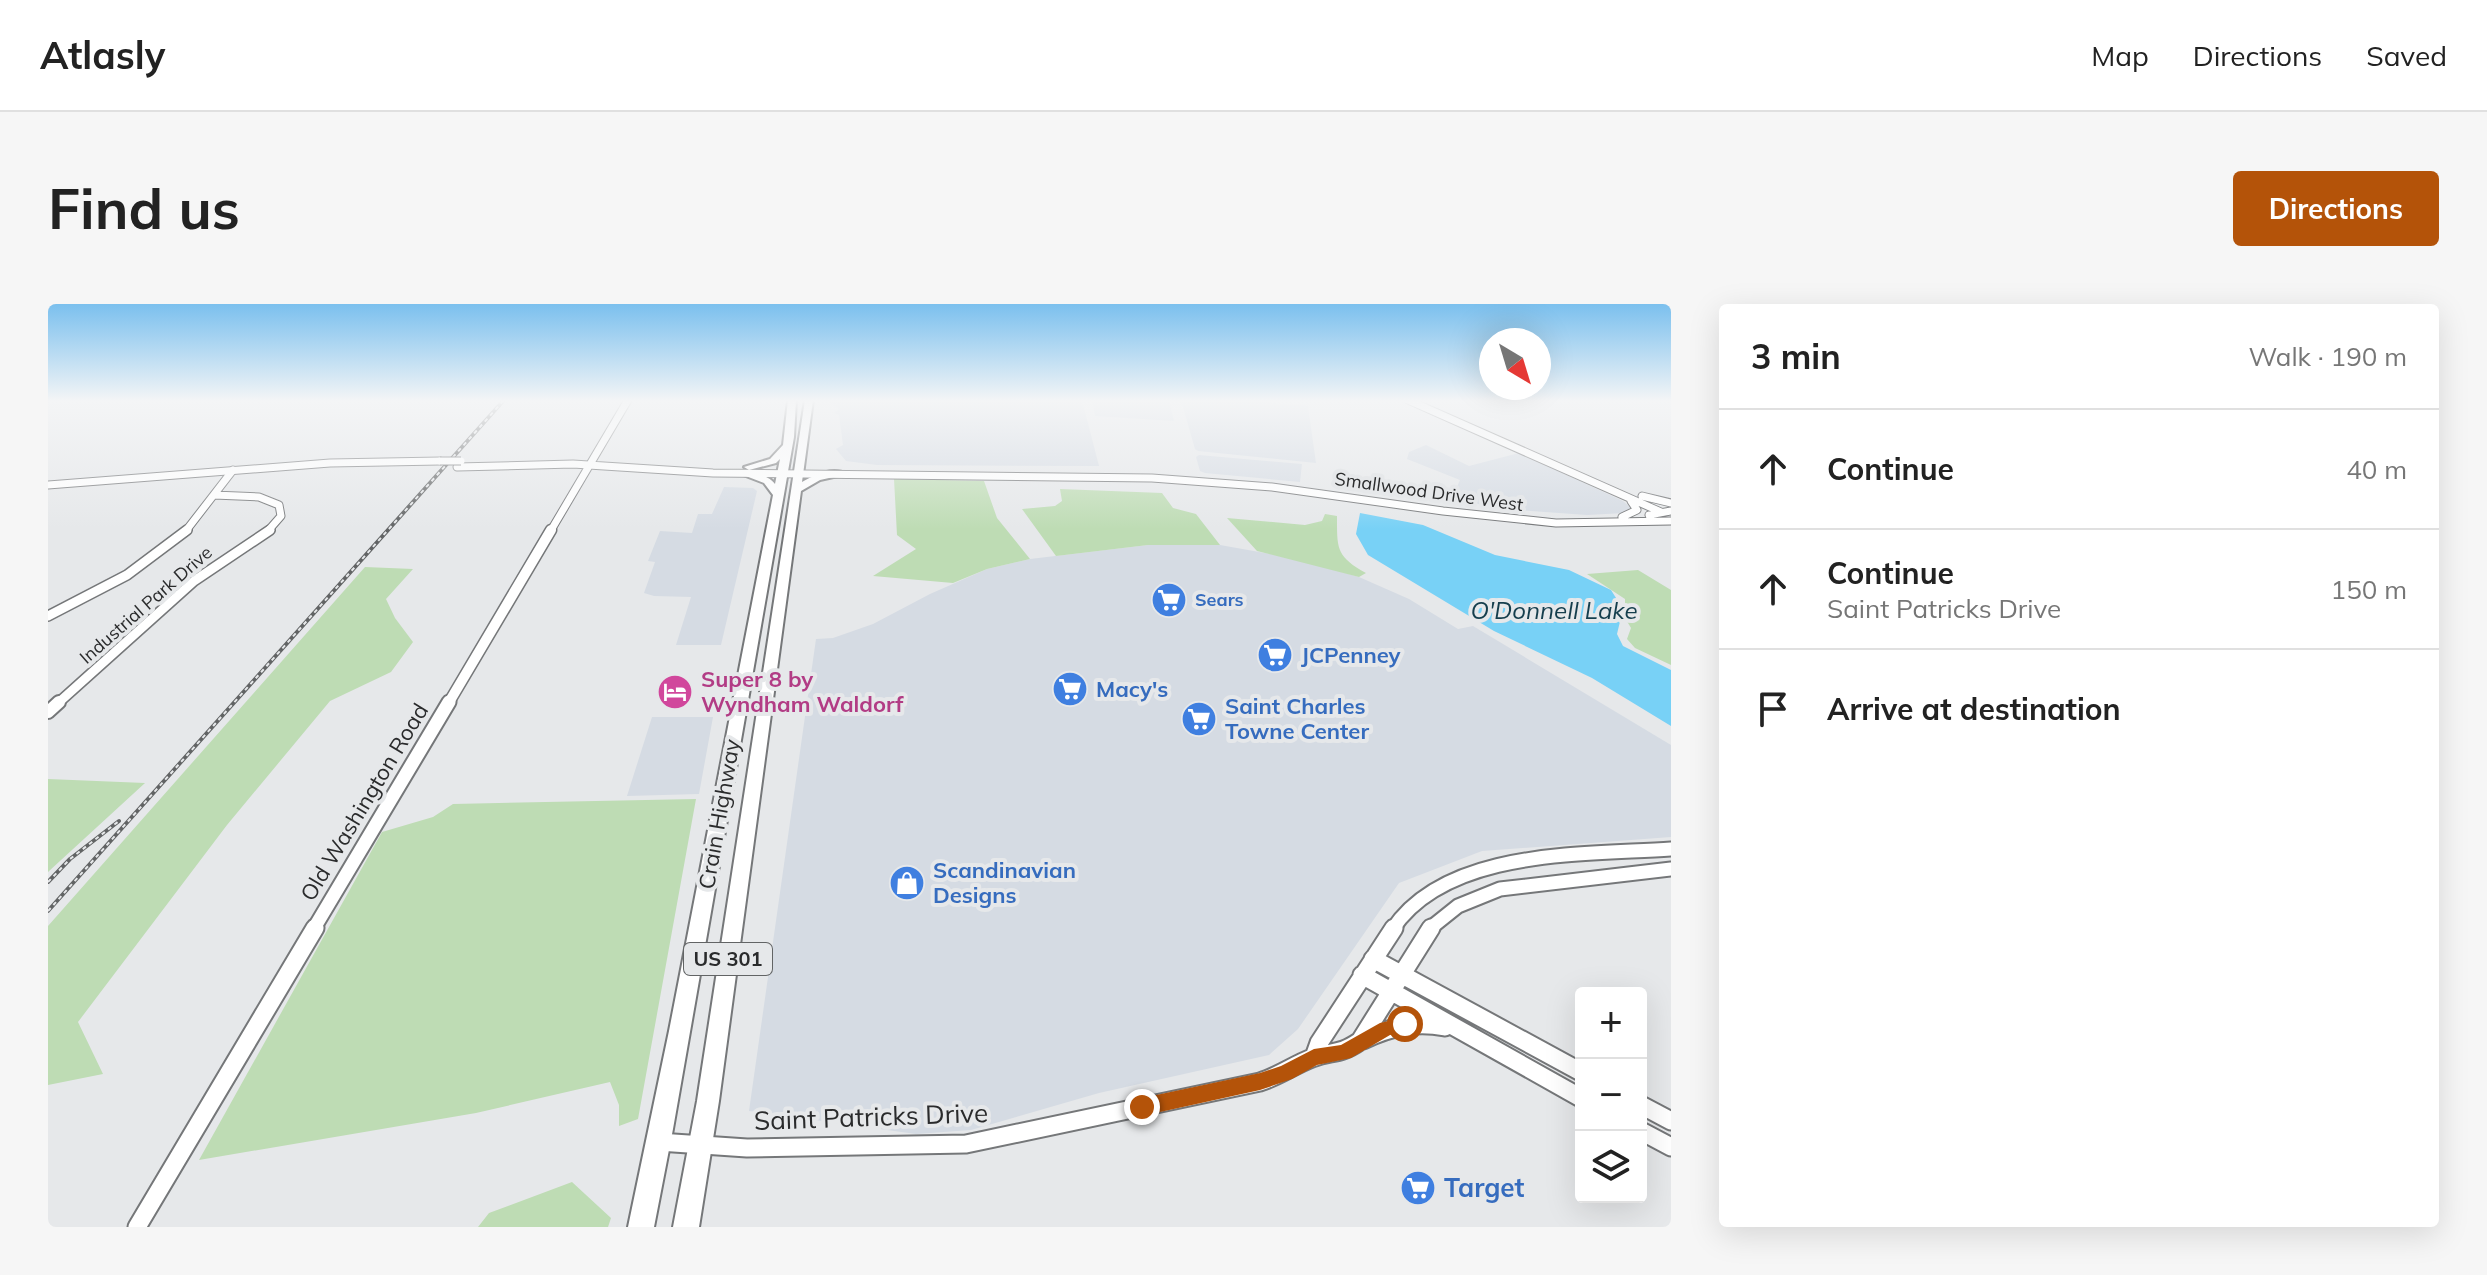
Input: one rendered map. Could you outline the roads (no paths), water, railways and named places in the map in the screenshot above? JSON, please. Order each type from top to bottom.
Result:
[{"type":"highway","name":"Crain Highway","points":[[686,1227],[702,1143],[803,443]]},
{"type":"highway","points":[[746,470],[773,461],[788,444]]},
{"type":"highway","name":"Crain Highway","points":[[641,1227],[788,444]]},
{"type":"highway","points":[[802,451],[813,461],[844,471]]},
{"type":"highway","points":[[746,470],[768,481],[777,494]]},
{"type":"highway","points":[[796,490],[817,477],[844,471]]},
{"type":"main road","name":"Old Washington Road","points":[[137,1227],[601,443]]},
{"type":"main road","points":[[1504,443],[1670,514]]},
{"type":"main road","points":[[1520,443],[1642,496],[1670,514]]},
{"type":"main road","name":"Smallwood Drive West","points":[[48,488],[231,472],[590,461],[781,471],[1100,470],[1278,481],[1526,515],[1622,517],[1670,514]]},
{"type":"main road","name":"Smallwood Drive West","points":[[844,471],[1147,478],[1278,487],[1521,521],[1596,525],[1650,523],[1670,514]]},
{"type":"main road","points":[[1622,517],[1638,509],[1625,497]]},
{"type":"main road","points":[[1314,1057],[1319,1043],[1362,975],[1411,908],[1461,876],[1499,866],[1671,849]]},
{"type":"main road","points":[[1360,1041],[1428,930],[1458,906],[1500,889],[1671,869]]},
{"type":"main road","points":[[1373,959],[1575,1069]]},
{"type":"main road","points":[[1362,975],[1575,1095]]},
{"type":"main road","name":"Saint Patricks Drive","points":[[659,1142],[747,1148],[875,1148],[985,1142],[1260,1082],[1286,1073],[1314,1057],[1344,1052],[1386,1028],[1433,1024],[1465,1034]]},
{"type":"main road","points":[[1647,1108],[1671,1121]]},
{"type":"main road","points":[[1647,1134],[1671,1147]]},
{"type":"street","points":[[48,616],[111,583],[166,547],[196,521],[231,472]]},
{"type":"street","name":"Industrial Park Drive","points":[[48,712],[217,563],[268,531],[281,516],[279,505],[269,499],[214,495]]},
{"type":"water","name":"O'Donnell Lake","points":[[1360,513],[1423,525],[1495,555],[1569,570],[1611,590],[1623,609],[1617,634],[1623,646],[1671,670],[1671,726],[1592,678],[1494,631],[1368,555],[1356,534]]},
{"type":"railway","points":[[48,911],[466,443]]},
{"type":"railway","points":[[48,882],[70,859],[119,821]]},
{"type":"place","name":"Sears","points":[[1169,600]]},
{"type":"place","name":"JCPenney","points":[[1275,655]]},
{"type":"place","name":"Macy's","points":[[1070,689]]},
{"type":"place","name":"Super 8 by Wyndham Waldorf","points":[[675,692]]},
{"type":"place","name":"Saint Charles Towne Center","points":[[1199,719]]},
{"type":"place","name":"Scandinavian Designs","points":[[907,883]]},
{"type":"place","name":"Target","points":[[1418,1188]]}]
